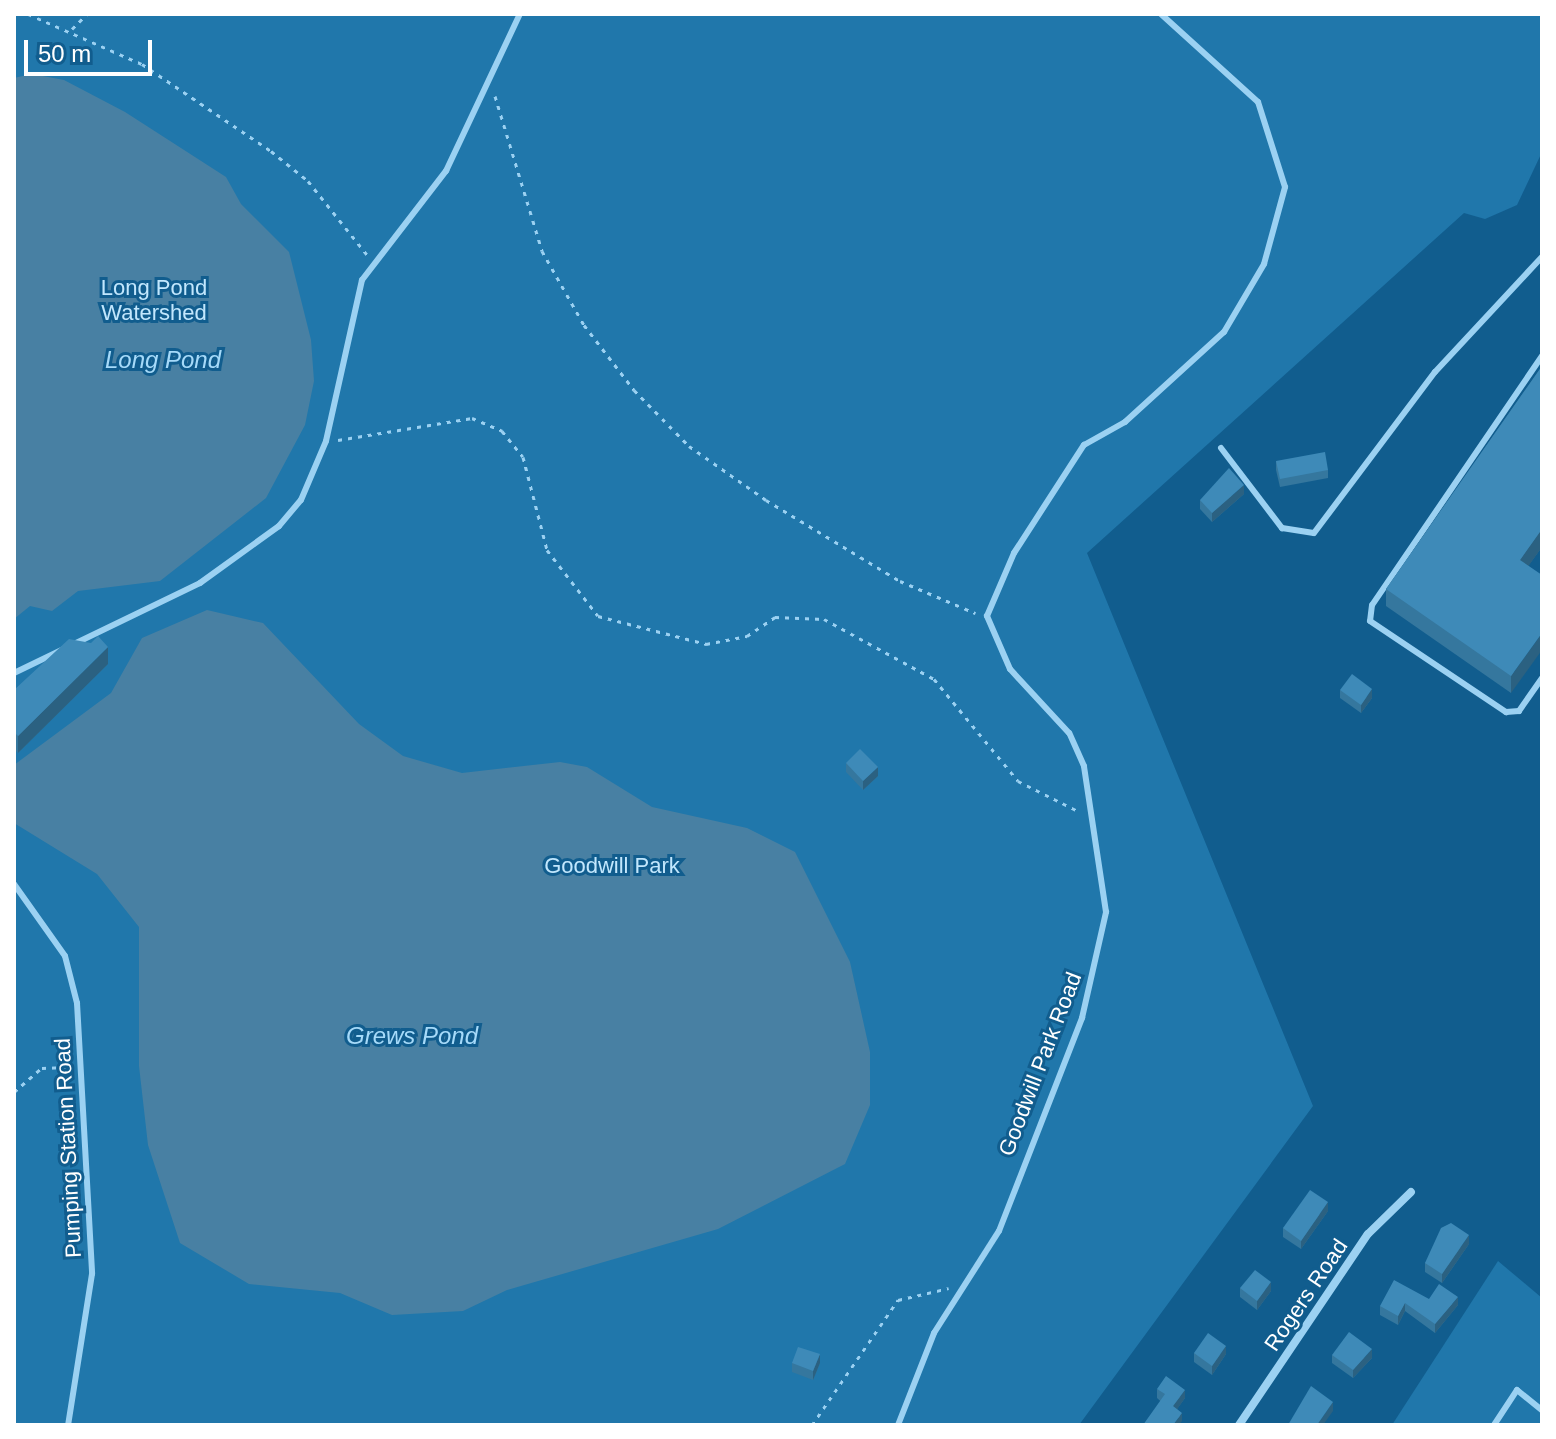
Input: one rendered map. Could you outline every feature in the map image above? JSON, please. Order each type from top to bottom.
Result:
[{"type":"street","name":"Rogers Road","points":[[1239,1425],[1368,1234],[1411,1192]]},
{"type":"lane","points":[[14,673],[137,617],[243,554],[301,500],[326,441],[362,280],[446,171],[492,85],[520,14]]},
{"type":"lane","points":[[987,616],[1014,553],[1084,445],[1125,422],[1224,332],[1264,264],[1285,187],[1258,102],[1161,14]]},
{"type":"lane","points":[[1221,448],[1282,528],[1314,533],[1435,372],[1542,257]]},
{"type":"lane","points":[[1542,356],[1372,605],[1370,621],[1506,712],[1519,711],[1542,678]]},
{"type":"lane","name":"Goodwill Park Road","points":[[898,1425],[961,1285],[999,1231],[1100,957],[1106,912],[1084,766],[1069,733],[1010,669],[987,616]]},
{"type":"lane","name":"Pumping Station Road","points":[[14,884],[65,956],[83,1070],[92,1274],[68,1425]]},
{"type":"lane","points":[[1494,1425],[1517,1390],[1542,1410]]},
{"type":"path","points":[[28,14],[72,29],[142,64],[271,151],[308,181],[373,262]]},
{"type":"path","points":[[72,29],[87,14]]},
{"type":"path","points":[[492,85],[542,251],[584,325],[634,390],[689,446],[792,516],[900,581],[987,616]]},
{"type":"path","points":[[326,441],[472,418],[502,431],[523,457],[547,550],[598,616],[706,644],[747,636],[775,617],[824,619],[934,679],[1018,781],[1092,816]]},
{"type":"path","points":[[14,1092],[42,1068],[83,1070]]},
{"type":"path","points":[[812,1425],[898,1300],[961,1285]]},
{"type":"green space","name":"Goodwill Park","points":[[14,14],[1542,14],[1542,152],[1517,205],[1485,219],[1464,213],[1087,553],[1313,1106],[1079,1425],[14,1425]]},
{"type":"green space","points":[[1498,1261],[1542,1298],[1542,1425],[1392,1425]]},
{"type":"water","name":"Long Pond","points":[[32,74],[64,80],[125,112],[226,177],[241,204],[289,252],[311,340],[314,381],[305,425],[266,498],[160,581],[78,591],[52,611],[30,606],[14,619],[14,78]]},
{"type":"water","name":"Grews Pond","points":[[207,610],[263,623],[359,724],[403,756],[462,773],[560,762],[587,767],[652,807],[747,828],[795,852],[850,962],[870,1052],[870,1105],[845,1164],[718,1229],[507,1290],[463,1311],[392,1315],[340,1293],[249,1284],[180,1243],[148,1145],[139,1066],[139,927],[97,874],[14,823],[14,765],[111,693],[142,638]]},
{"type":"building","points":[[1542,366],[1542,529],[1520,560],[1542,575],[1542,633],[1511,676],[1386,589]]},
{"type":"building","points":[[1325,452],[1328,470],[1280,479],[1276,461]]},
{"type":"building","points":[[1229,468],[1244,485],[1212,513],[1200,500]]},
{"type":"building","points":[[98,636],[108,647],[18,736],[14,732],[14,690],[69,639],[91,643]]},
{"type":"building","points":[[1352,674],[1372,689],[1361,705],[1340,690]]},
{"type":"building","points":[[860,749],[878,767],[863,781],[846,763]]},
{"type":"building","points":[[1310,1190],[1328,1202],[1301,1241],[1283,1228]]},
{"type":"building","points":[[1451,1223],[1469,1235],[1442,1274],[1425,1263],[1441,1228]]},
{"type":"building","points":[[1255,1270],[1271,1282],[1257,1301],[1240,1288]]},
{"type":"building","points":[[1394,1280],[1429,1299],[1439,1284],[1458,1297],[1435,1324],[1405,1303],[1398,1316],[1380,1306]]},
{"type":"building","points":[[1349,1332],[1372,1349],[1353,1370],[1332,1355]]},
{"type":"building","points":[[1208,1333],[1226,1346],[1212,1366],[1194,1353]]},
{"type":"building","points":[[798,1347],[820,1354],[813,1371],[792,1363]]},
{"type":"building","points":[[1166,1376],[1185,1390],[1173,1406],[1182,1413],[1173,1425],[1143,1425],[1165,1394],[1157,1389]]},
{"type":"building","points":[[1311,1386],[1333,1402],[1317,1425],[1288,1425]]},
{"type":"park label","name":"Long Pond Watershed","points":[[154,300]]}]
